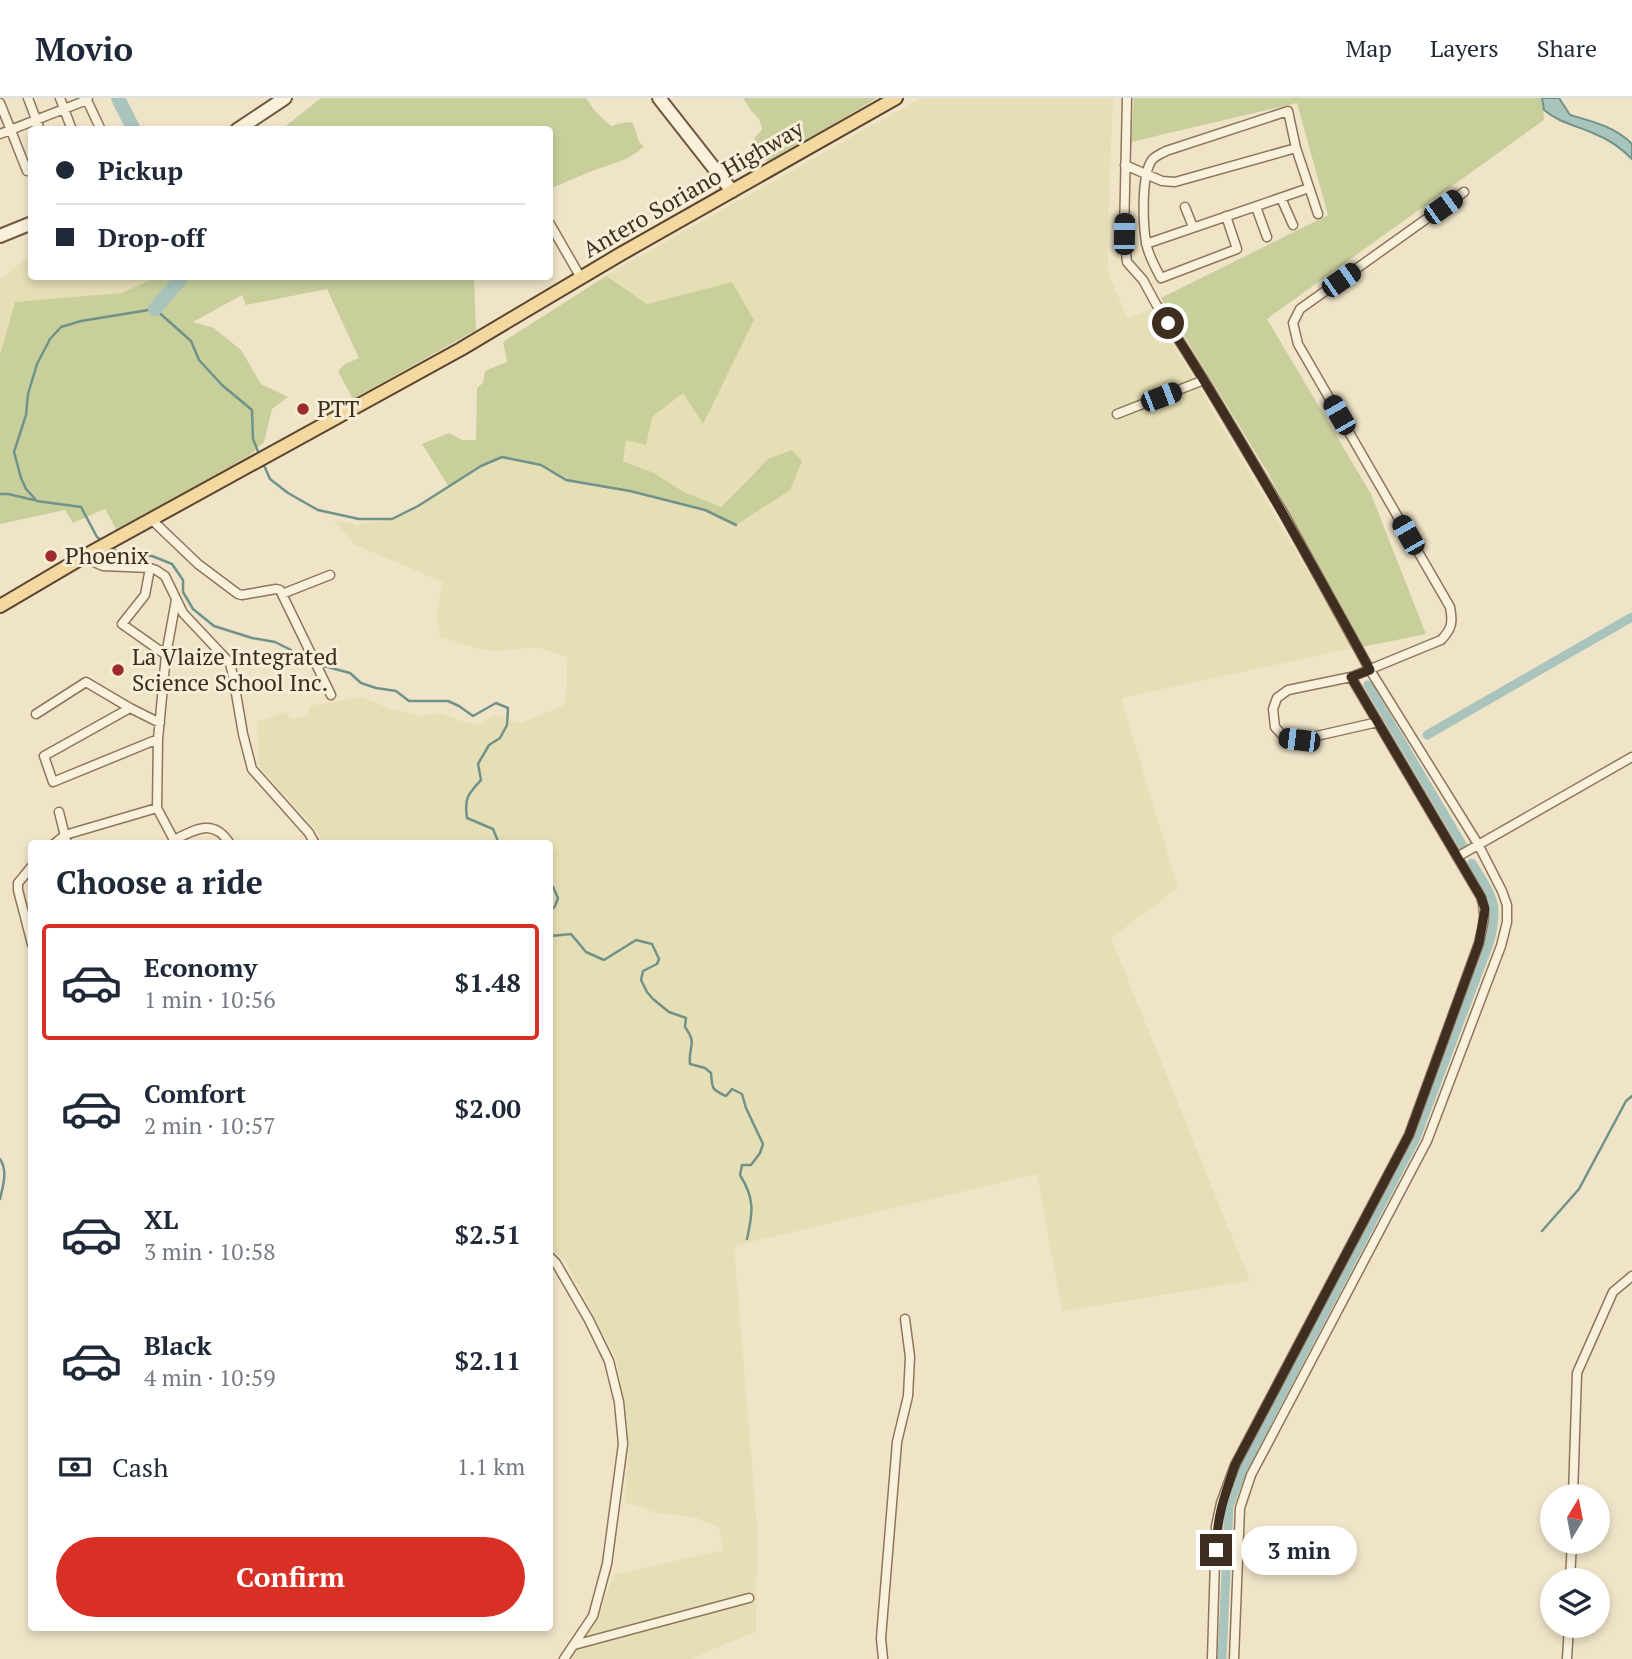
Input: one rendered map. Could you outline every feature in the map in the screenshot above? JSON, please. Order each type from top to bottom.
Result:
[{"type":"main road","name":"Antero Soriano Highway","points":[[0,606],[103,545],[461,349],[895,98]]},
{"type":"street","points":[[28,98],[38,126]]},
{"type":"street","points":[[60,98],[70,126]]},
{"type":"street","points":[[243,126],[285,98]]},
{"type":"street","points":[[659,98],[732,191]]},
{"type":"street","points":[[1127,98],[1124,234],[1127,262],[1143,279],[1284,514],[1370,670],[1478,844],[1507,905],[1502,946],[1427,1141],[1251,1475],[1240,1508],[1234,1659]]},
{"type":"street","points":[[0,134],[87,99],[99,126]]},
{"type":"street","points":[[0,103],[27,171]]},
{"type":"street","points":[[1226,216],[1237,249],[1161,278],[1146,244],[1144,191],[1146,173],[1153,159],[1166,151],[1288,111],[1296,148],[1318,214]]},
{"type":"street","points":[[1125,165],[1162,181],[1175,181],[1296,148]]},
{"type":"street","points":[[1146,244],[1309,188]]},
{"type":"street","points":[[1378,722],[1299,740],[1285,738],[1275,727],[1273,709],[1277,698],[1288,690],[1351,677],[1370,670],[1441,640],[1449,632],[1453,621],[1450,607],[1298,344],[1293,323],[1300,309],[1464,192]]},
{"type":"street","points":[[1281,198],[1293,225]]},
{"type":"street","points":[[1185,207],[1194,227]]},
{"type":"street","points":[[1256,207],[1267,237]]},
{"type":"street","points":[[0,236],[28,225]]},
{"type":"street","points":[[553,229],[581,278]]},
{"type":"street","points":[[1117,414],[1204,380]]},
{"type":"street","points":[[152,520],[198,565],[238,594],[276,589],[282,594],[331,695]]},
{"type":"street","points":[[82,557],[103,566],[150,569],[165,576],[183,613],[230,663],[252,769],[313,840]]},
{"type":"street","points":[[150,569],[145,595],[122,624],[166,655]]},
{"type":"street","points":[[282,594],[330,575]]},
{"type":"street","points":[[174,840],[157,808],[158,739],[166,655],[176,600]]},
{"type":"street","points":[[1212,1659],[1216,1526],[1221,1503],[1235,1465],[1409,1135],[1479,943],[1485,909],[1481,897],[1351,677]]},
{"type":"street","points":[[36,714],[86,682],[160,723]]},
{"type":"street","points":[[130,708],[44,756],[53,782],[158,739]]},
{"type":"street","points":[[1457,857],[1632,757]]},
{"type":"street","points":[[58,812],[66,839],[157,808]]},
{"type":"street","points":[[178,840],[198,828],[207,827],[228,840]]},
{"type":"street","points":[[28,870],[20,878],[18,890],[28,929]]},
{"type":"street","points":[[553,1260],[589,1320],[610,1362],[619,1402],[623,1444],[607,1564],[593,1616],[564,1659]]},
{"type":"street","points":[[1573,1484],[1577,1373],[1613,1292],[1632,1276]]},
{"type":"street","points":[[1327,1290],[1344,1299]]},
{"type":"street","points":[[883,1659],[881,1638],[897,1442],[908,1395],[910,1357],[905,1319]]},
{"type":"street","points":[[574,1645],[749,1598]]},
{"type":"street","points":[[1567,1659],[1568,1638]]},
{"type":"shaded area","points":[[921,98],[1113,98],[1107,252],[1109,274],[1127,318],[1152,309],[1353,648],[1121,698],[1178,888],[1111,938],[1250,1281],[1062,1311],[1037,1174],[734,1246],[757,1527],[756,1631],[691,1659],[569,1659],[598,1617],[614,1575],[723,1550],[719,1527],[694,1517],[657,1513],[625,1502],[629,1446],[617,1361],[565,1261],[553,1251],[553,840],[322,840],[259,766],[257,722],[285,712],[292,719],[309,716],[309,706],[361,697],[420,716],[441,713],[480,725],[494,715],[521,723],[564,705],[567,657],[537,647],[496,651],[475,648],[440,637],[436,615],[443,582],[355,545],[334,520],[358,525],[391,519],[420,505],[481,466],[502,457],[541,465],[566,480],[630,491],[704,510],[736,525],[768,459],[721,507],[684,492],[654,473],[623,460],[626,440],[646,444],[652,416],[683,392],[702,423],[732,282],[647,304],[605,276]]},
{"type":"shaded area","points":[[28,258],[28,280],[152,280],[121,293],[15,302],[0,355],[0,279]]},
{"type":"green space","points":[[321,98],[586,98],[611,126],[633,123],[639,142],[644,146],[624,159],[553,188],[553,126],[286,126]]},
{"type":"green space","points":[[743,98],[877,98],[768,164],[754,139],[762,129],[759,119]]},
{"type":"green space","points":[[1134,98],[1542,98],[1544,120],[1267,319],[1371,494],[1426,634],[1362,647],[1268,473],[1161,298],[1328,215],[1297,103],[1131,142]]},
{"type":"green space","points":[[606,276],[647,304],[732,282],[754,320],[703,424],[683,393],[652,417],[646,445],[626,440],[623,461],[654,473],[684,492],[721,507],[768,459],[792,450],[802,461],[790,490],[736,525],[704,510],[630,491],[566,480],[541,465],[503,457],[481,466],[449,487],[422,444],[449,433],[462,440],[476,440],[477,388],[483,383],[485,371],[507,362],[503,342]]},
{"type":"green space","points":[[151,280],[474,280],[476,330],[353,399],[338,371],[345,364],[359,358],[327,289],[246,305],[242,295],[193,322],[214,328],[241,350],[261,384],[288,397],[272,409],[264,442],[250,455],[117,531],[105,509],[73,523],[65,510],[0,524],[0,355],[15,302],[121,293]]},
{"type":"water","points":[[1542,98],[1559,98],[1570,115],[1619,133],[1632,144],[1632,159],[1605,139],[1550,115],[1544,110]]},
{"type":"waterway","points":[[118,98],[132,126]]},
{"type":"waterway","points":[[155,309],[180,280]]},
{"type":"waterway","points":[[101,540],[81,507],[37,501],[26,489],[14,452],[26,415],[28,394],[37,364],[50,339],[61,327],[81,321],[155,309],[191,341],[199,360],[222,385],[252,410],[253,439],[259,454]]},
{"type":"waterway","points":[[263,463],[270,479],[288,493],[318,510],[359,519],[392,519],[418,506],[481,466],[502,457],[541,465],[566,480],[630,491],[705,510],[736,525]]},
{"type":"waterway","points":[[0,494],[34,500]]},
{"type":"waterway","points":[[110,546],[118,552],[152,556],[172,564],[183,580],[183,592],[193,609],[214,626],[275,642],[291,650],[306,663],[313,664]]},
{"type":"waterway","points":[[1427,735],[1632,617]]},
{"type":"waterway","points":[[320,665],[350,673],[361,683],[396,691],[409,701],[448,701],[473,716],[496,703],[508,708],[507,725],[500,738],[489,745],[478,764],[481,780],[470,793],[466,806],[467,818],[493,829],[498,840]]},
{"type":"waterway","points":[[1368,685],[1463,846]]},
{"type":"waterway","points":[[1222,1659],[1229,1506],[1243,1469],[1416,1138],[1489,944],[1494,910],[1490,893],[1472,863]]},
{"type":"waterway","points":[[553,887],[558,898],[553,908]]},
{"type":"waterway","points":[[553,936],[571,934],[586,952],[604,960],[636,940],[652,944],[659,959],[657,964],[643,971],[641,980],[647,992],[669,1012],[686,1018],[685,1027],[692,1042],[690,1064],[705,1068],[711,1073],[712,1086],[718,1092],[726,1096],[732,1089],[742,1094],[763,1144],[751,1165],[742,1165],[740,1175],[748,1191],[751,1206],[747,1239]]},
{"type":"waterway","points":[[1542,1231],[1579,1189],[1626,1101],[1632,1096]]},
{"type":"waterway","points":[[0,1159],[4,1174],[0,1199]]},
{"type":"place","name":"PTT","points":[[303,409]]},
{"type":"place","name":"Phoenix","points":[[51,556]]},
{"type":"place","name":"La Vlaize Integrated Science School Inc.","points":[[118,670]]},
{"type":"route","points":[[1168,323],[1218,402],[1324,584],[1370,670],[1351,677],[1481,897],[1485,909],[1479,943],[1409,1135],[1235,1465],[1221,1503],[1216,1526],[1216,1550]]}]
